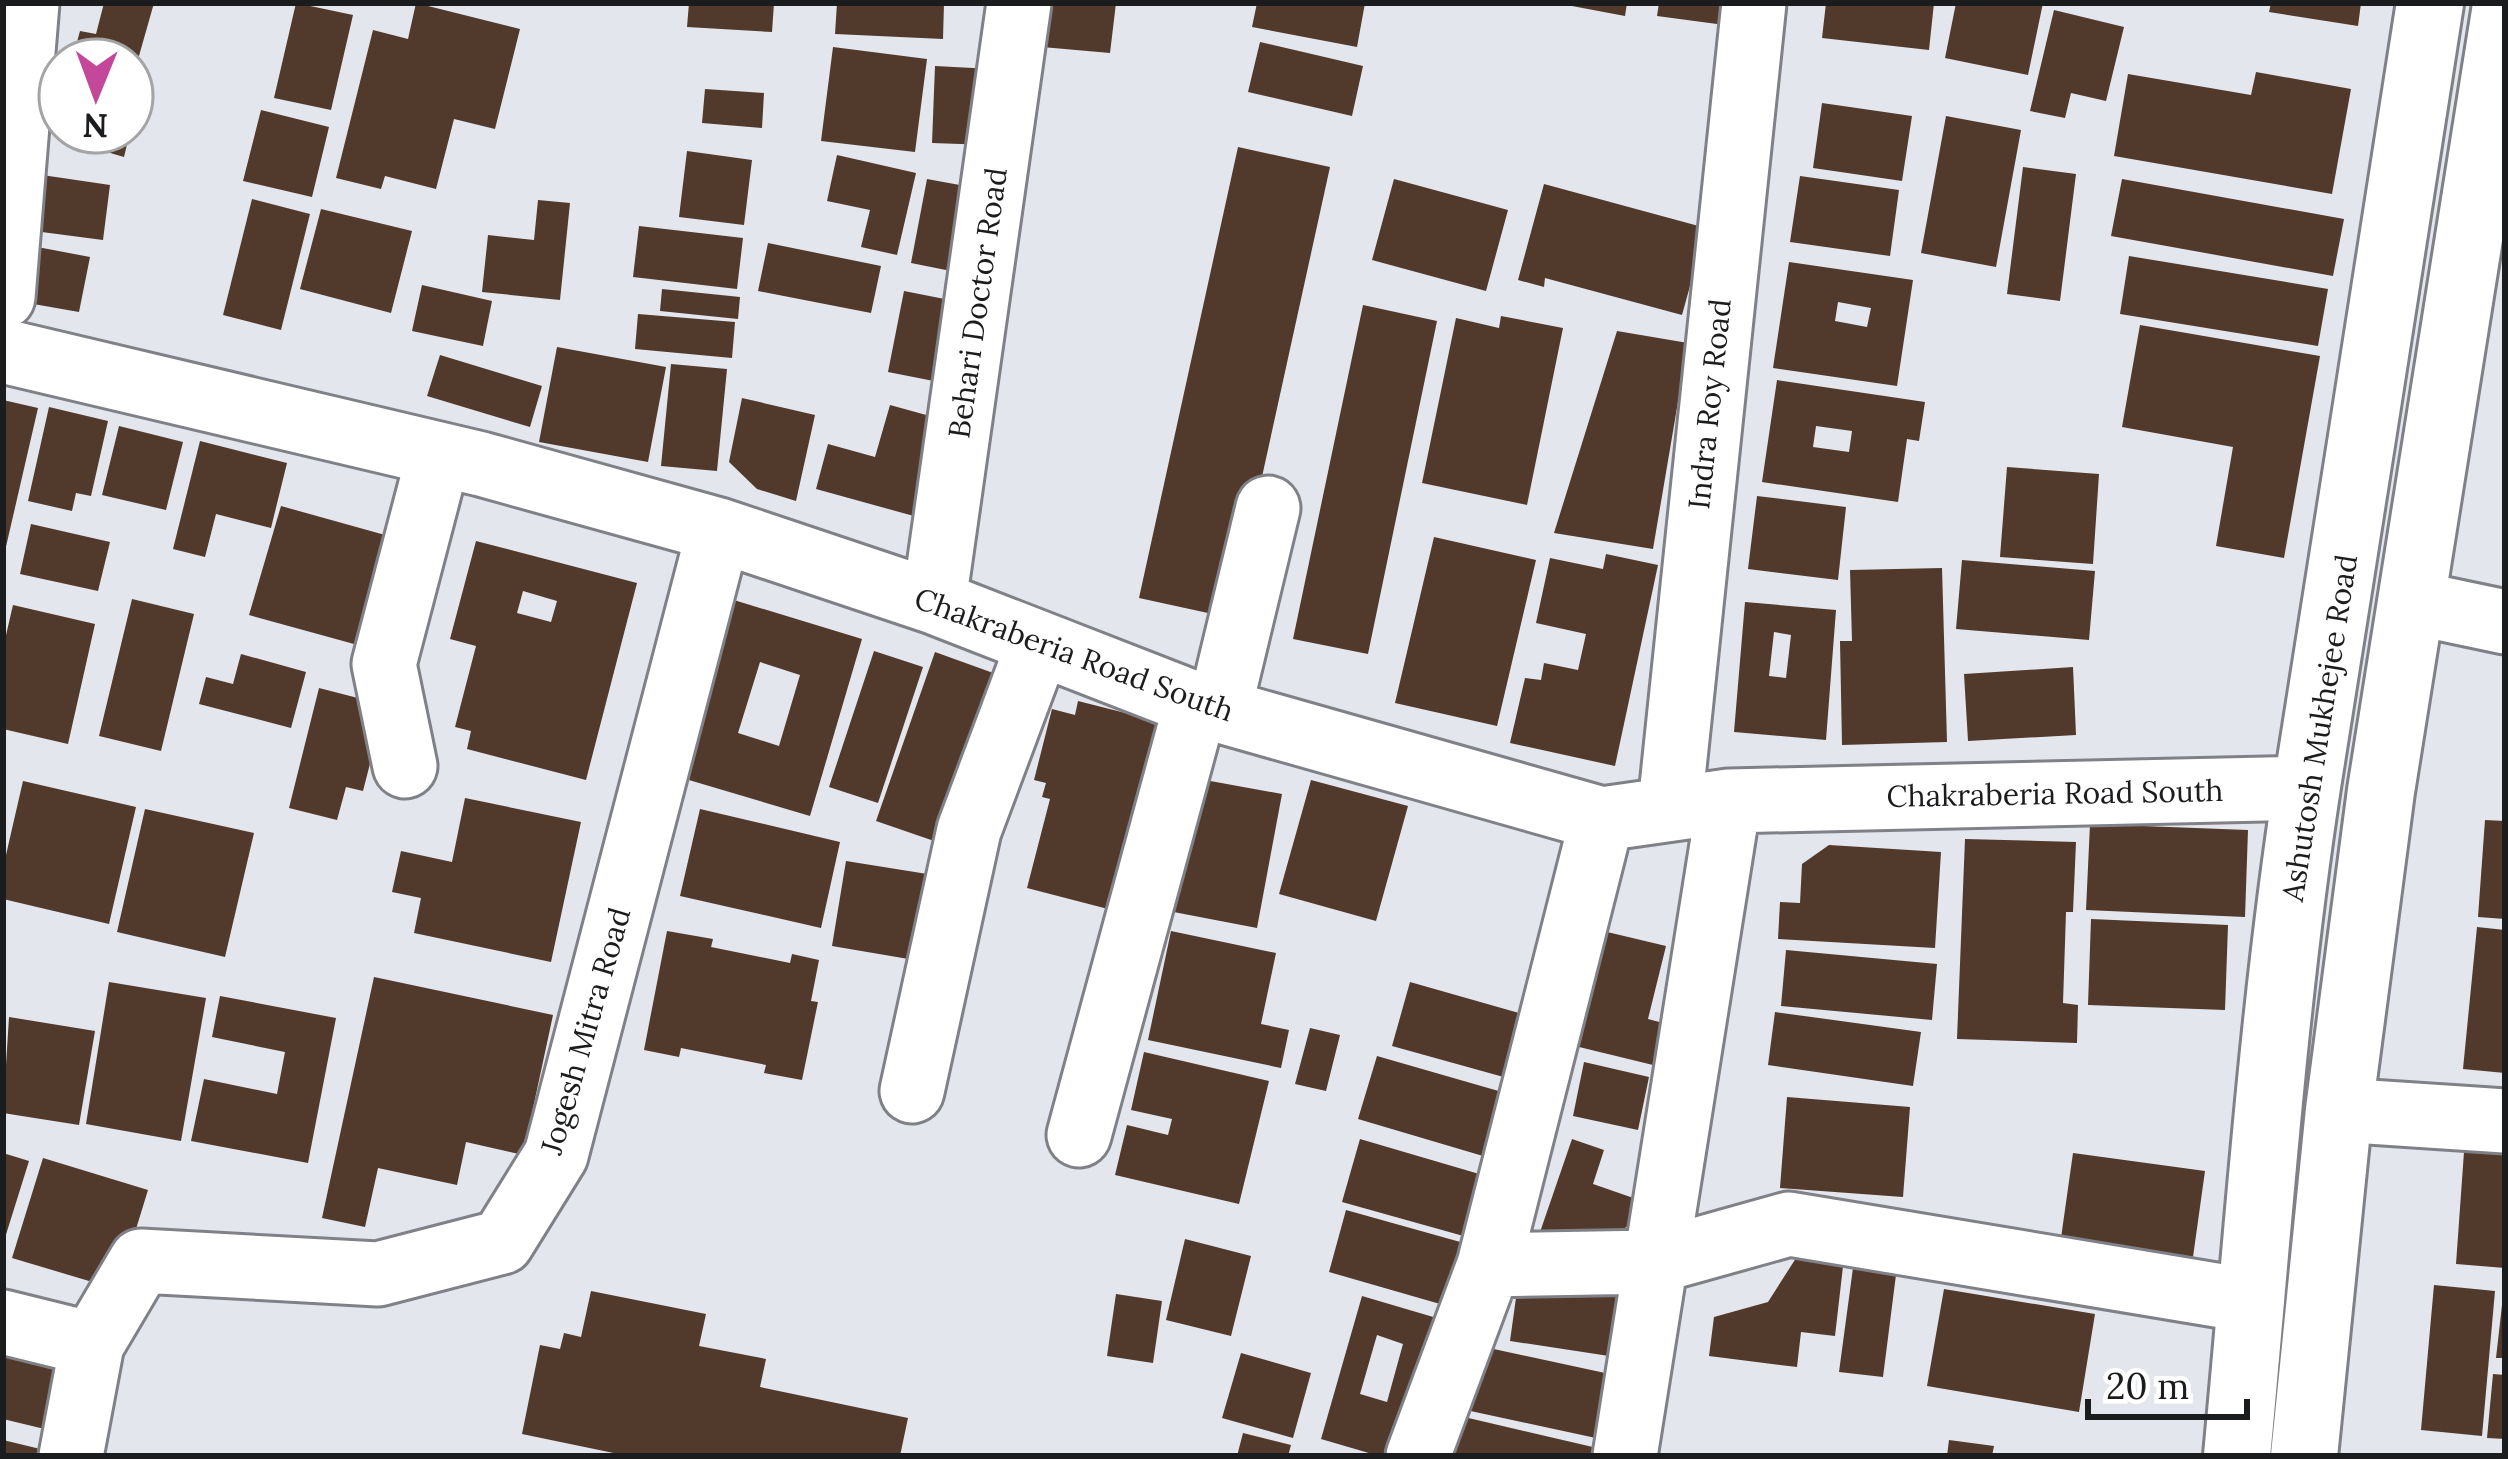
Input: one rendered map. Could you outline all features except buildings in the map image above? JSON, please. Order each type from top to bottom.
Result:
[{"type":"main road","name":"Ashutosh Mukhejee Road","points":[[2237,1456],[2268,1104],[2310,767],[2430,3]]},
{"type":"main road","points":[[2304,1456],[2339,1110],[2387,755],[2488,247],[2505,12]]},
{"type":"street","points":[[3,297],[27,3]]},
{"type":"street","name":"Behari Doctor Road","points":[[934,602],[1019,3]]},
{"type":"street","name":"Indra Roy Road","points":[[1625,1456],[1653,1262],[1699,804],[1754,3]]},
{"type":"street","name":"Chakraberia Road South","points":[[3,351],[439,454],[719,530],[934,602],[1207,708],[1601,819],[1699,804],[2310,767],[2387,755]]},
{"type":"street","points":[[405,766],[384,664],[439,454]]},
{"type":"street","points":[[1079,1135],[1268,508]]},
{"type":"street","name":"Jogesh Mitra Road","points":[[71,1456],[92,1344],[141,1261],[378,1274],[502,1242],[556,1155],[719,530]]},
{"type":"street","points":[[2415,603],[2505,622]]},
{"type":"street","points":[[912,1091],[969,830],[1039,644]]},
{"type":"street","points":[[1418,1456],[1489,1265],[1601,819]]},
{"type":"street","points":[[2339,1110],[2505,1121]]},
{"type":"street","points":[[1489,1265],[1653,1262],[1790,1224],[2252,1301]]},
{"type":"street","points":[[3,1322],[92,1344]]}]
